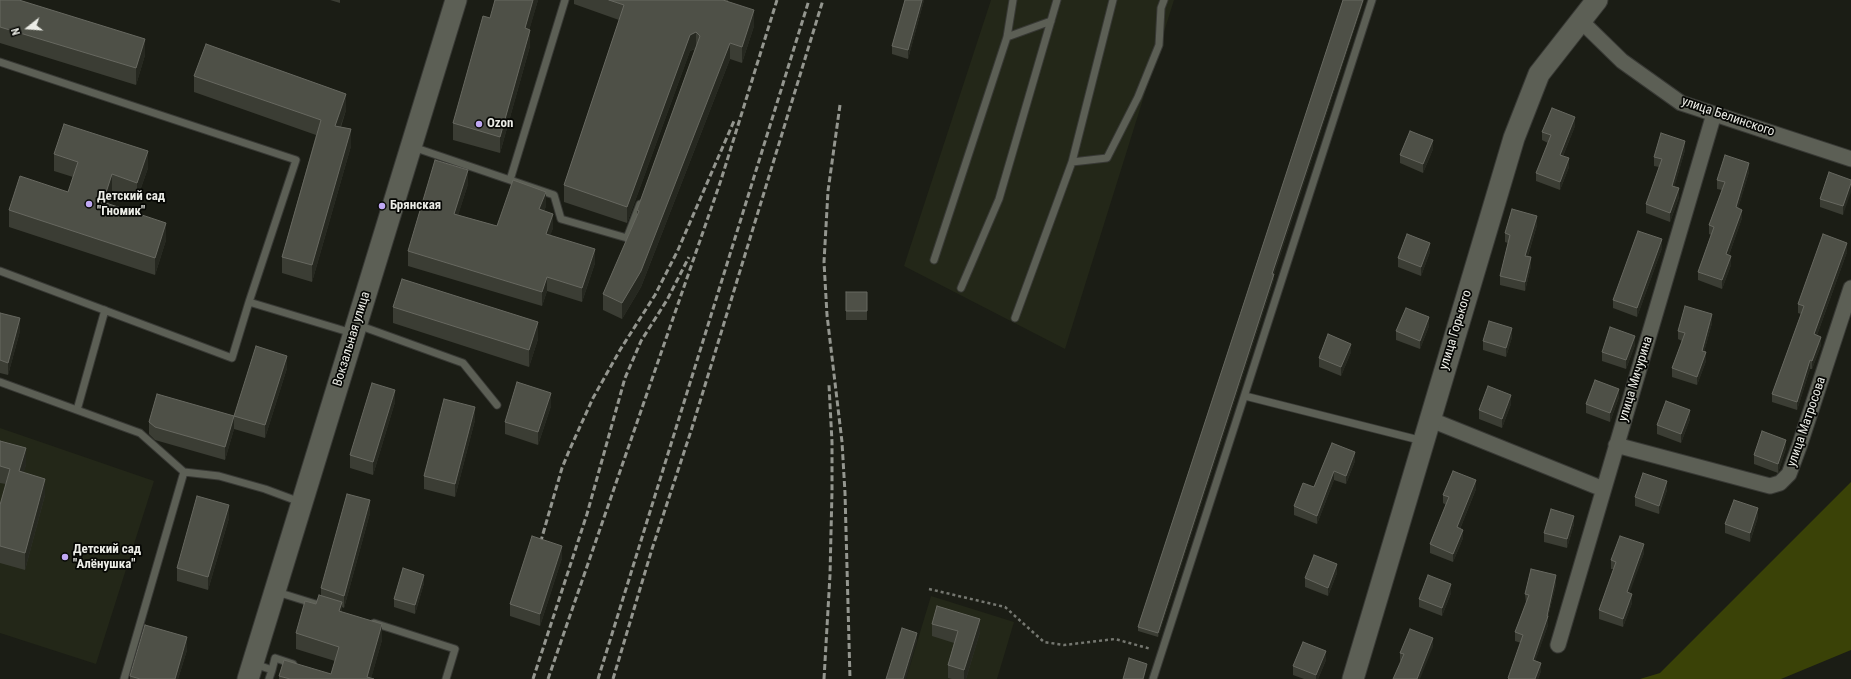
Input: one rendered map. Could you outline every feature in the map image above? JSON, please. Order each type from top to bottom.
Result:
[{"type":"main road","name":"Вокзальная улица","points":[[250,671],[456,0]]},
{"type":"main road","name":"улица Горького","points":[[1353,679],[1429,419],[1514,138],[1539,74],[1597,0]]},
{"type":"street","name":"улица Белинского","points":[[1581,21],[1622,61],[1682,103],[1851,159]]},
{"type":"street","name":"улица Мичурина","points":[[1558,645],[1714,114]]},
{"type":"street","name":"улица Матросова","points":[[1616,445],[1770,486],[1780,483],[1789,474],[1799,447],[1851,288]]},
{"type":"street","points":[[1429,419],[1603,489]]},
{"type":"lane","points":[[510,180],[565,0]]},
{"type":"lane","points":[[934,260],[1008,37],[1013,0]]},
{"type":"lane","points":[[960,288],[999,199],[1057,0]]},
{"type":"lane","points":[[1015,318],[1072,162],[1113,0]]},
{"type":"lane","points":[[1072,162],[1107,158],[1138,97],[1160,45],[1161,8],[1164,0]]},
{"type":"lane","points":[[1152,679],[1372,0]]},
{"type":"lane","points":[[1008,37],[1051,21]]},
{"type":"lane","points":[[0,62],[296,160],[232,358],[0,271]]},
{"type":"lane","points":[[411,146],[554,195],[561,219],[627,238],[644,194]]},
{"type":"lane","points":[[249,302],[355,329],[463,363],[497,405]]},
{"type":"lane","points":[[77,410],[106,310]]},
{"type":"lane","points":[[0,382],[140,433],[184,472],[219,476],[265,489],[302,503]]},
{"type":"lane","points":[[1244,396],[1423,441]]},
{"type":"lane","points":[[124,679],[184,472]]},
{"type":"lane","points":[[275,591],[327,608]]},
{"type":"lane","points":[[365,620],[455,649],[446,679]]},
{"type":"lane","points":[[269,679],[276,658],[297,665]]},
{"type":"lane","points":[[250,671],[272,670]]},
{"type":"path","points":[[929,589],[1005,607],[1044,642],[1064,645],[1115,639],[1161,652]]},
{"type":"shaded area","points":[[991,0],[1174,0],[1065,349],[904,266]]},
{"type":"shaded area","name":"Детский сад \"Алёнушка\"","points":[[0,428],[154,481],[96,664],[0,633]]},
{"type":"shaded area","points":[[1851,482],[1851,650],[1781,679],[1640,679],[1660,673]]},
{"type":"shaded area","points":[[931,596],[1014,622],[997,679],[906,679]]},
{"type":"building","points":[[0,0],[19,0],[145,39],[136,68],[0,27]]},
{"type":"building","points":[[495,0],[533,0],[525,28],[530,30],[500,137],[453,123],[483,16],[490,18]]},
{"type":"building","points":[[609,0],[723,0],[754,10],[742,47],[730,43],[641,271],[622,303],[603,294],[639,211],[637,210],[700,36],[696,32],[690,35],[627,207],[564,185],[624,5]]},
{"type":"building","points":[[905,0],[922,0],[908,50],[892,46]]},
{"type":"building","points":[[1343,0],[1363,0],[1272,274],[1274,274],[1158,633],[1138,627]]},
{"type":"building","points":[[206,44],[346,94],[335,126],[351,129],[312,265],[282,257],[321,120],[194,76]]},
{"type":"building","points":[[1552,108],[1575,117],[1560,155],[1569,158],[1560,182],[1536,173],[1551,135],[1542,132]]},
{"type":"building","name":"Детский сад \"Гномик\"","points":[[64,124],[148,151],[137,183],[112,174],[103,202],[166,223],[155,258],[9,210],[20,176],[68,192],[78,162],[54,154]]},
{"type":"building","points":[[1410,131],[1433,140],[1423,164],[1400,155]]},
{"type":"building","points":[[1661,133],[1685,141],[1672,186],[1679,188],[1670,213],[1646,204],[1662,159],[1654,157]]},
{"type":"building","points":[[1725,155],[1749,163],[1736,207],[1742,210],[1726,254],[1731,256],[1722,280],[1698,272],[1714,227],[1709,225],[1725,182],[1717,180]]},
{"type":"building","points":[[435,160],[468,170],[454,214],[497,226],[513,180],[546,192],[539,209],[553,214],[546,234],[595,249],[582,288],[547,277],[542,292],[408,251]]},
{"type":"building","points":[[1829,172],[1851,180],[1843,206],[1820,199]]},
{"type":"building","points":[[1512,209],[1537,216],[1525,256],[1531,257],[1525,282],[1500,276],[1510,235],[1505,233]]},
{"type":"building","points":[[1638,231],[1662,239],[1637,308],[1613,300]]},
{"type":"building","points":[[1407,234],[1430,243],[1421,267],[1398,258]]},
{"type":"building","points":[[1823,234],[1847,243],[1814,334],[1821,337],[1812,361],[1810,360],[1797,402],[1772,394],[1804,306],[1798,304]]},
{"type":"building","points":[[402,279],[538,322],[529,350],[393,307]]},
{"type":"building","points":[[846,292],[867,292],[867,311],[846,311]]},
{"type":"building","points":[[1685,306],[1712,314],[1702,351],[1706,352],[1697,377],[1672,368],[1685,333],[1678,331]]},
{"type":"building","points":[[1406,308],[1429,317],[1420,341],[1396,331]]},
{"type":"building","points":[[0,313],[20,318],[8,363],[0,360]]},
{"type":"building","points":[[1489,321],[1512,328],[1506,348],[1483,341]]},
{"type":"building","points":[[1610,327],[1635,336],[1626,360],[1602,352]]},
{"type":"building","points":[[1328,334],[1351,344],[1341,367],[1319,358]]},
{"type":"building","points":[[256,346],[287,356],[265,425],[234,416]]},
{"type":"building","points":[[1595,380],[1619,389],[1610,413],[1586,404]]},
{"type":"building","points":[[517,382],[551,393],[538,432],[505,422]]},
{"type":"building","points":[[372,383],[395,390],[373,462],[350,455]]},
{"type":"building","points":[[1488,386],[1511,395],[1502,419],[1479,410]]},
{"type":"building","points":[[157,394],[234,416],[225,447],[155,427],[149,422]]},
{"type":"building","points":[[444,399],[475,407],[455,484],[424,476]]},
{"type":"building","points":[[1666,401],[1690,410],[1681,434],[1657,425]]},
{"type":"building","points":[[1762,431],[1786,440],[1778,464],[1754,455]]},
{"type":"building","points":[[0,441],[26,448],[19,471],[45,479],[25,553],[0,546],[0,505],[10,469],[0,466]]},
{"type":"building","points":[[1332,443],[1355,452],[1346,476],[1334,471],[1317,516],[1294,506],[1303,483],[1314,487]]},
{"type":"building","points":[[1453,471],[1476,480],[1457,527],[1463,530],[1453,554],[1430,544],[1449,497],[1443,495]]},
{"type":"building","points":[[1643,473],[1667,481],[1659,506],[1635,497]]},
{"type":"building","points":[[347,494],[370,500],[344,596],[321,588]]},
{"type":"building","points":[[197,496],[229,505],[208,577],[177,568]]},
{"type":"building","points":[[1734,500],[1758,508],[1750,533],[1725,524]]},
{"type":"building","points":[[1551,509],[1574,516],[1567,539],[1544,533]]},
{"type":"building","points":[[532,536],[562,546],[540,614],[510,604]]},
{"type":"building","points":[[1620,536],[1644,544],[1627,592],[1632,594],[1623,619],[1599,610],[1616,562],[1611,560]]},
{"type":"building","points":[[1314,555],[1337,564],[1328,588],[1305,578]]},
{"type":"building","points":[[403,568],[424,575],[415,605],[394,599]]},
{"type":"building","points":[[1531,569],[1556,575],[1548,616],[1533,660],[1541,663],[1535,679],[1509,679],[1508,678],[1523,635],[1515,632],[1529,595],[1525,594]]},
{"type":"building","points":[[1428,575],[1451,584],[1442,608],[1419,599]]},
{"type":"building","points":[[319,595],[342,602],[339,611],[382,624],[367,677],[374,679],[290,679],[279,676],[284,660],[331,674],[339,647],[296,633],[305,601],[316,604]]},
{"type":"building","points":[[937,606],[980,619],[964,670],[948,665],[958,631],[932,624]]},
{"type":"building","points":[[145,625],[187,637],[175,679],[140,679],[130,676]]},
{"type":"building","points":[[902,628],[917,633],[903,679],[886,679]]},
{"type":"building","points":[[1410,629],[1433,638],[1417,679],[1393,679],[1404,654],[1400,653]]},
{"type":"building","points":[[1303,642],[1326,651],[1316,675],[1293,666]]},
{"type":"building","points":[[1129,658],[1147,664],[1143,679],[1123,679]]},
{"type":"railway","points":[[548,679],[721,180],[777,0]]},
{"type":"railway","points":[[598,679],[809,0]]},
{"type":"railway","points":[[613,679],[652,549],[691,431],[823,0]]},
{"type":"railway","points":[[840,105],[828,191],[824,262],[827,315],[842,442],[845,493],[850,679]]},
{"type":"railway","points":[[538,551],[562,468],[593,398],[620,350],[655,295],[678,250],[734,121]]},
{"type":"railway","points":[[533,679],[587,514],[625,378],[641,341],[667,300],[689,257]]},
{"type":"railway","points":[[824,679],[830,575],[832,491],[832,442],[829,385]]},
{"type":"place","name":"Ozon","points":[[479,124]]},
{"type":"place","name":"Детский сад \"Гномик\"","points":[[89,204]]},
{"type":"place","name":"Брянская","points":[[382,206]]},
{"type":"place","name":"Детский сад \"Алёнушка\"","points":[[65,557]]}]
